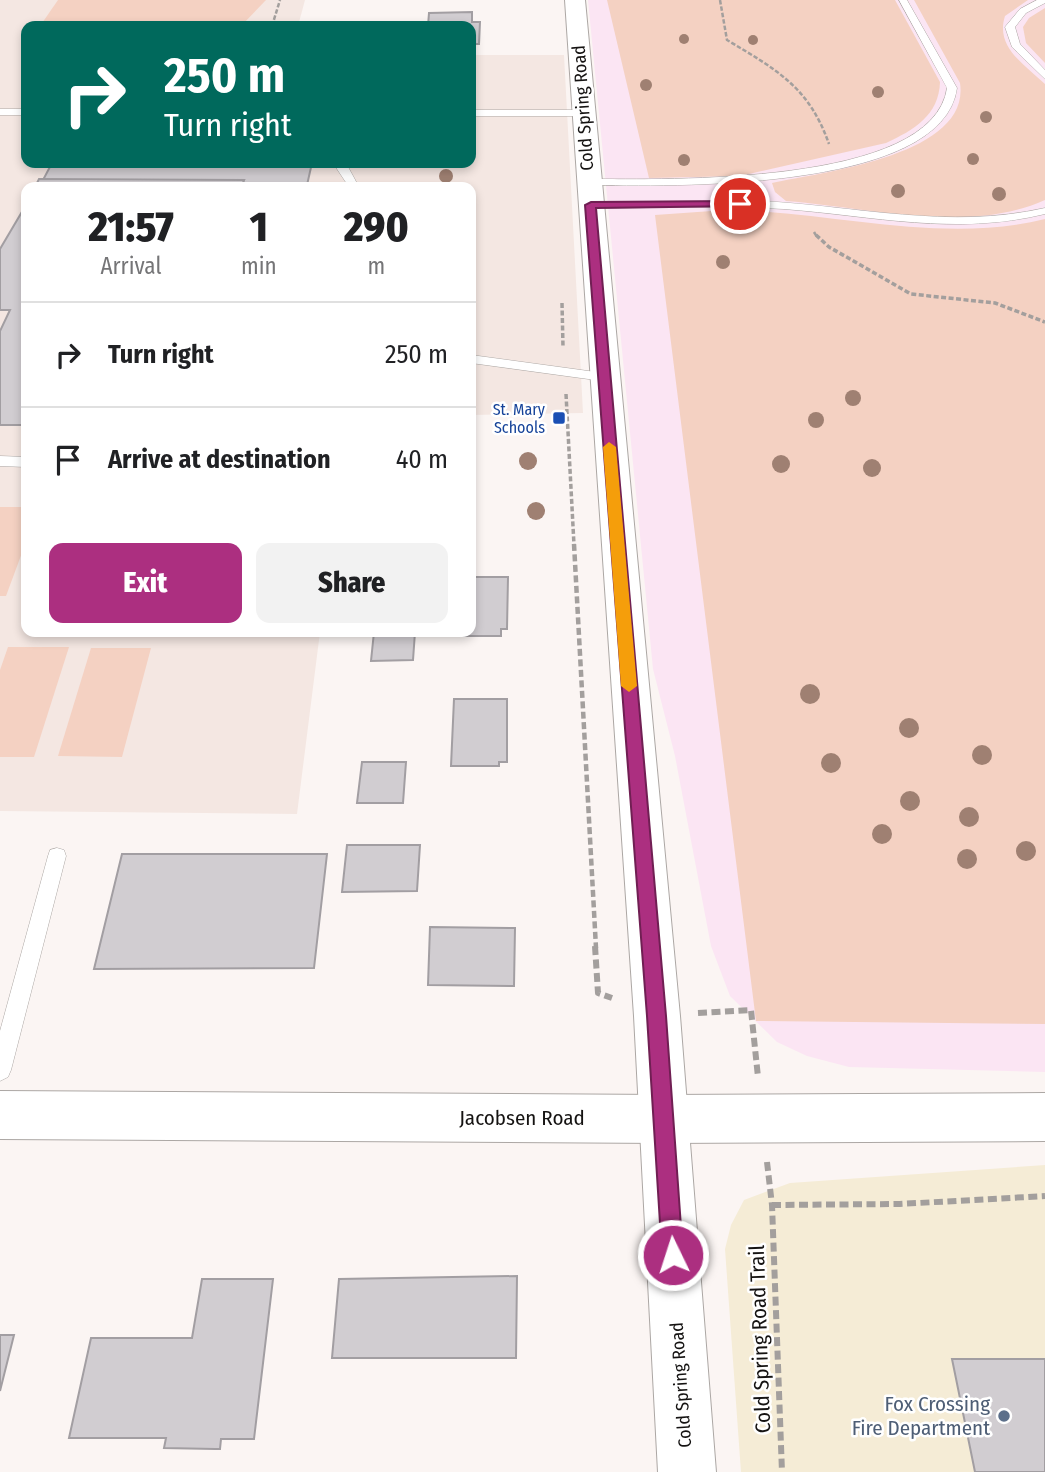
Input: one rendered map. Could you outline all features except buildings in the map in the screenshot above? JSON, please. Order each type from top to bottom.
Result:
[{"type":"street","name":"Cold Spring Road","points":[[575,0],[664,1119],[687,1472]]},
{"type":"street","name":"Jacobsen Road","points":[[0,1115],[664,1119],[1045,1117]]},
{"type":"lane","points":[[590,193],[767,177],[877,153],[916,138],[940,118],[950,102],[952,88],[903,0]]},
{"type":"lane","points":[[1044,0],[1023,11],[1010,27],[1015,45],[1045,76]]},
{"type":"lane","points":[[0,112],[21,112]]},
{"type":"lane","points":[[476,113],[585,113]]},
{"type":"lane","points":[[590,193],[955,223],[989,222],[1045,211]]},
{"type":"lane","points":[[476,360],[603,377]]},
{"type":"lane","points":[[0,461],[21,462]]},
{"type":"lane","points":[[0,1070],[57,856]]},
{"type":"path","points":[[274,21],[280,0]]},
{"type":"path","name":"Cold Spring Road Trail","points":[[782,1472],[772,1205],[900,1204],[1045,1196]]},
{"type":"shaded area","points":[[0,0],[305,0],[299,21],[21,21],[21,168],[476,168],[476,55],[564,55],[583,413],[476,415],[476,182],[21,182],[21,637],[319,637],[297,814],[0,811]]},
{"type":"shaded area","points":[[58,0],[266,0],[246,21],[43,21]]},
{"type":"shaded area","points":[[588,0],[1045,0],[1045,1072],[849,1067],[807,1056],[777,1042],[730,996],[711,946],[675,756],[653,669]]},
{"type":"shaded area","points":[[607,0],[895,0],[940,82],[939,94],[923,120],[886,143],[740,176],[649,178]]},
{"type":"shaded area","points":[[914,0],[1028,0],[1005,16],[1003,27],[1004,37],[1013,54],[1045,84],[1045,200],[1015,210],[983,216],[950,217],[917,216],[786,201],[775,192],[772,183],[856,166],[918,144],[942,128],[957,108],[960,83]]},
{"type":"shaded area","points":[[1045,8],[1045,63],[1026,43],[1023,27],[1029,18]]},
{"type":"shaded area","points":[[726,210],[806,215],[926,228],[1006,226],[1045,219],[1045,1024],[756,1021],[655,215]]},
{"type":"shaded area","points":[[0,507],[21,507],[21,556],[6,596],[0,596]]},
{"type":"shaded area","points":[[8,647],[69,647],[34,757],[0,757],[0,670]]},
{"type":"shaded area","points":[[91,648],[151,648],[122,757],[58,756]]},
{"type":"shaded area","points":[[1045,1165],[1045,1472],[741,1472],[725,1249],[731,1225],[744,1200],[790,1183]]},
{"type":"slow traffic","points":[[609,447],[629,686]]},
{"type":"place","name":"St. Mary Schools","points":[[559,418]]},
{"type":"place","name":"Fox Crossing Fire Department","points":[[1004,1416]]},
{"type":"route","points":[[673,1255],[657,1016],[591,205],[740,204]]}]
